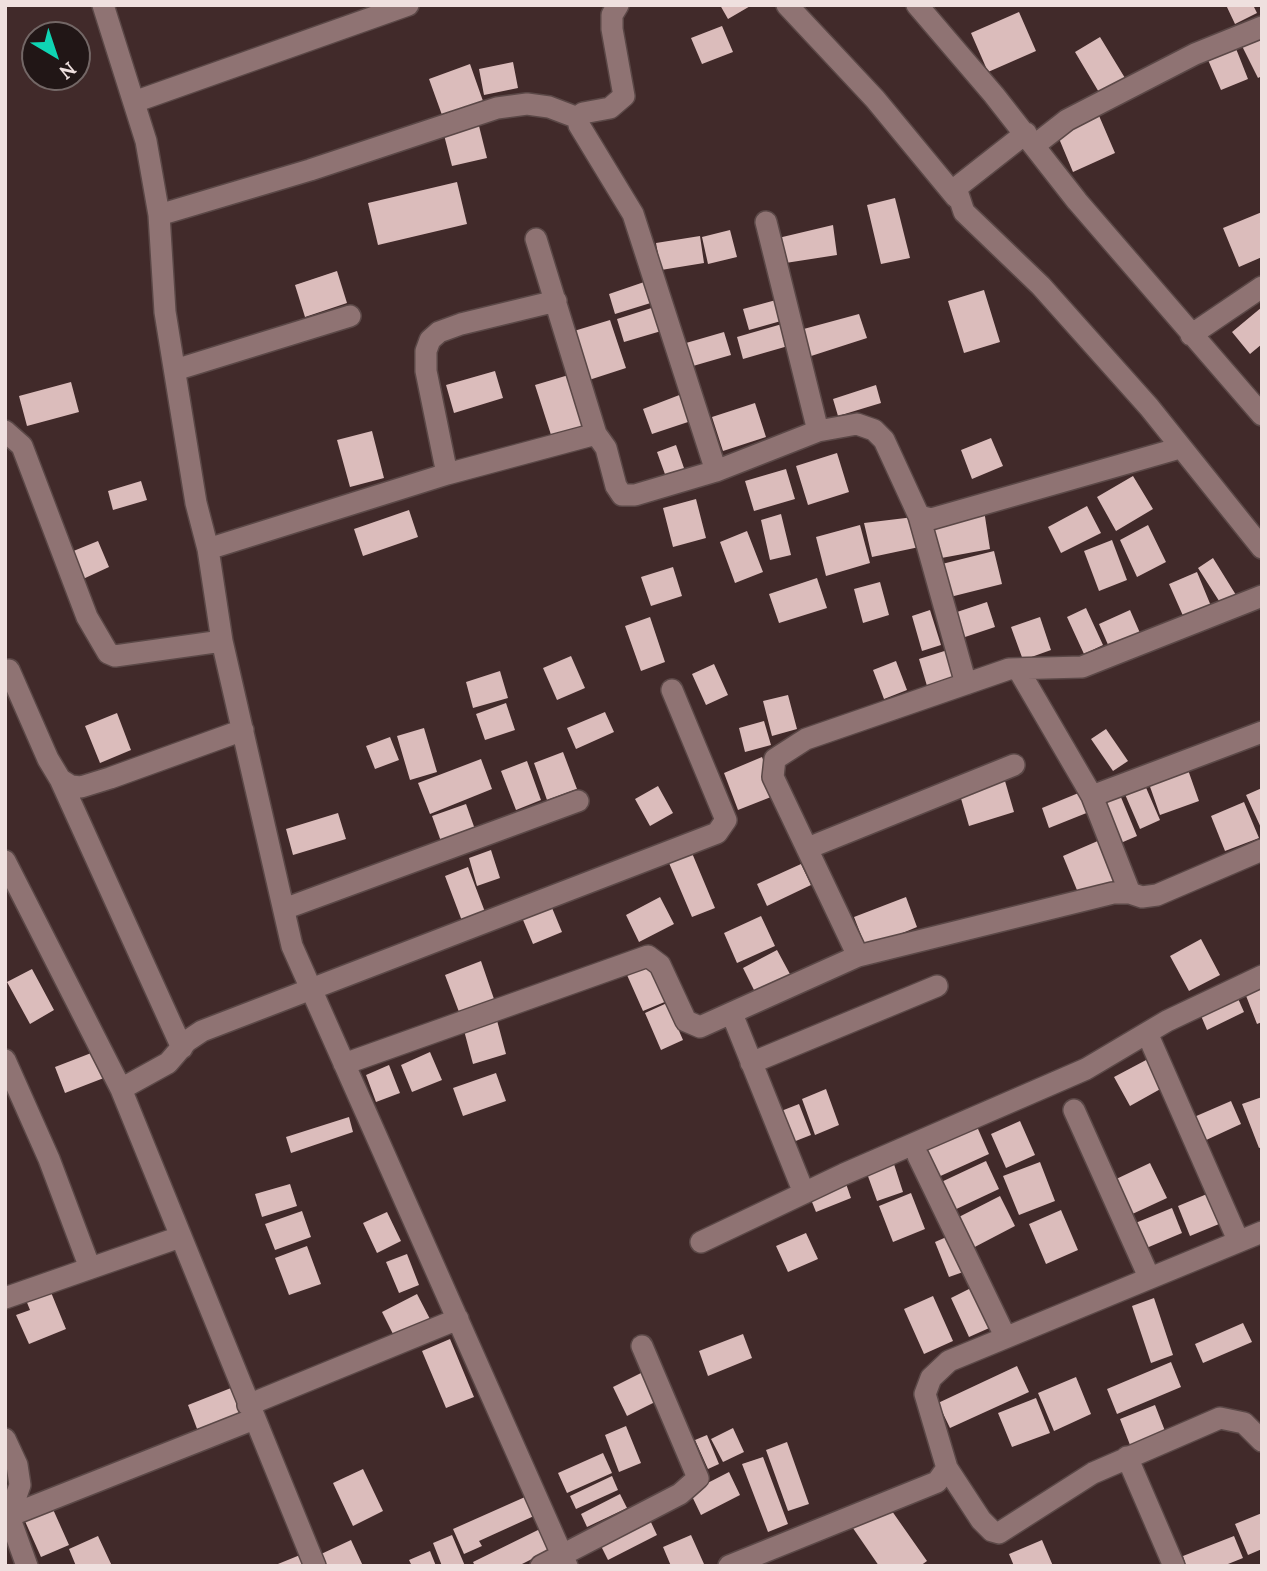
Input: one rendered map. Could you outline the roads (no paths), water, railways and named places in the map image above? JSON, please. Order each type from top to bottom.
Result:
[{"type":"street","points":[[103,5],[146,141],[159,215],[165,312],[196,503],[208,549],[222,641],[292,946],[565,1561]]},
{"type":"street","points":[[134,102],[408,5]]},
{"type":"street","points":[[578,118],[583,113],[610,108],[624,96],[612,29],[612,15],[618,5]]},
{"type":"street","points":[[787,5],[875,99],[956,192],[964,212],[1041,286],[1149,407],[1262,548]]},
{"type":"street","points":[[917,5],[1030,139],[1077,201],[1262,415]]},
{"type":"street","points":[[956,192],[1003,153],[1195,54],[1262,27]]},
{"type":"street","points":[[159,215],[310,170],[497,108],[527,104],[549,107],[578,118]]},
{"type":"street","points":[[578,118],[579,125],[634,214],[716,471]]},
{"type":"street","points":[[766,222],[818,431]]},
{"type":"street","points":[[536,239],[596,434],[606,448],[622,495],[635,495],[716,471],[818,431],[857,424],[874,430],[884,440],[919,516],[966,684]]},
{"type":"street","points":[[1191,335],[1262,287]]},
{"type":"street","points":[[447,474],[426,370],[426,351],[430,340],[439,332],[461,324],[556,301]]},
{"type":"street","points":[[175,370],[350,316]]},
{"type":"street","points":[[5,431],[22,446],[88,617],[108,653],[115,656],[222,641]]},
{"type":"street","points":[[208,549],[447,474],[596,434]]},
{"type":"street","points":[[919,516],[931,519],[948,515],[1180,448]]},
{"type":"street","points":[[858,956],[773,777],[775,759],[806,739],[1009,669],[1082,667],[1262,596]]},
{"type":"street","points":[[1018,669],[1092,796],[1130,892]]},
{"type":"street","points":[[9,670],[182,1048]]},
{"type":"street","points":[[121,1089],[162,1067],[202,1031],[717,833],[726,820],[672,690]]},
{"type":"street","points":[[60,779],[71,786],[81,787],[243,730]]},
{"type":"street","points":[[1092,796],[1262,732]]},
{"type":"street","points":[[808,848],[1014,765]]},
{"type":"street","points":[[284,909],[578,801]]},
{"type":"street","points":[[344,1065],[648,956],[660,965],[686,1021],[700,1027],[858,956],[1113,893],[1130,892],[1142,897],[1157,895],[1262,850]]},
{"type":"street","points":[[5,860],[121,1089],[315,1566]]},
{"type":"street","points":[[701,1242],[804,1193],[1086,1069],[1146,1033],[1262,976]]},
{"type":"street","points":[[751,1063],[937,986]]},
{"type":"street","points":[[732,1014],[804,1193]]},
{"type":"street","points":[[1146,1033],[1238,1240]]},
{"type":"street","points":[[5,1060],[49,1159],[90,1268]]},
{"type":"street","points":[[1074,1110],[1149,1277]]},
{"type":"street","points":[[918,1156],[1005,1336]]},
{"type":"street","points":[[1262,1232],[949,1361],[931,1378],[925,1394],[928,1410],[944,1450],[947,1468],[981,1520],[999,1533],[1093,1473],[1220,1418],[1244,1423],[1262,1441]]},
{"type":"street","points":[[5,1298],[180,1237]]},
{"type":"street","points":[[9,1516],[458,1319]]},
{"type":"street","points":[[541,1566],[565,1561],[680,1494],[698,1478],[642,1346]]},
{"type":"street","points":[[5,1439],[17,1465],[20,1485],[9,1516],[27,1566]]},
{"type":"street","points":[[1128,1457],[1174,1566]]},
{"type":"street","points":[[729,1566],[937,1482],[947,1468]]}]
